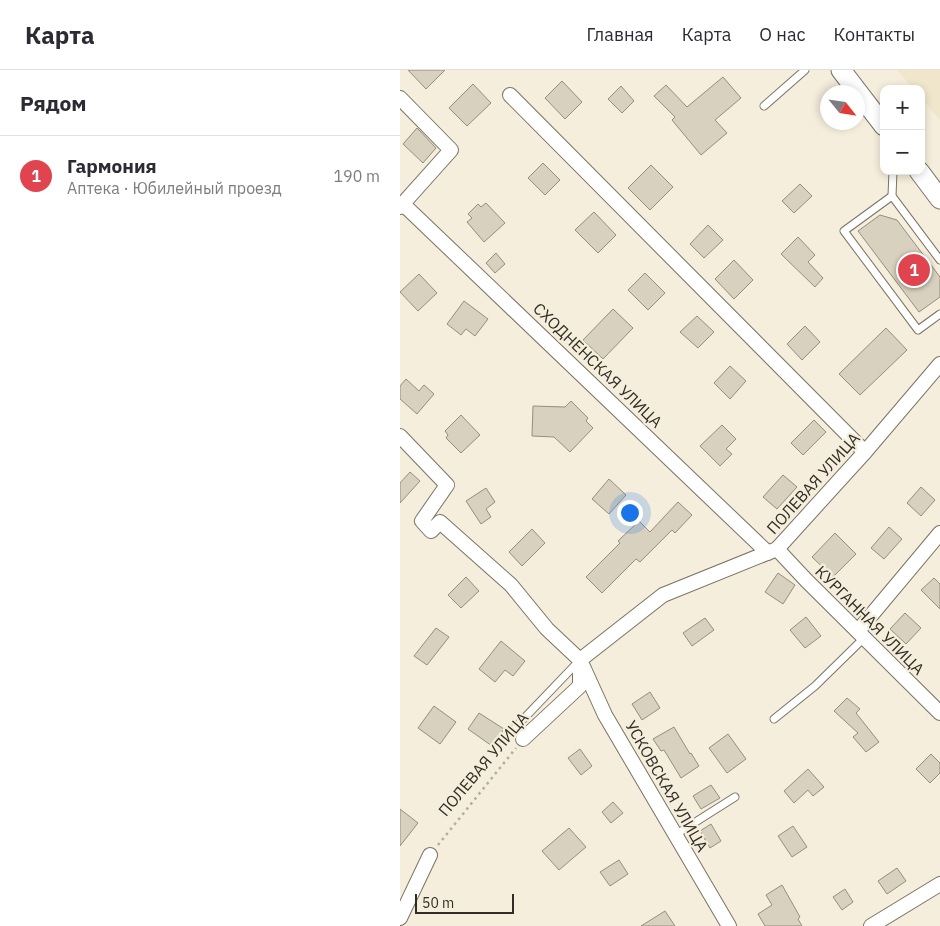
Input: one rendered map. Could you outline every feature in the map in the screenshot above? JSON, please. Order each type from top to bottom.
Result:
[{"type":"main road","points":[[846,72],[880,120]]},
{"type":"main road","points":[[922,175],[940,199]]},
{"type":"street","points":[[510,96],[865,452]]},
{"type":"street","points":[[400,98],[451,150],[402,205]]},
{"type":"street","name":"СХОДНЕНСКАЯ УЛИЦА","points":[[402,205],[772,551]]},
{"type":"street","name":"ПОЛЕВАЯ УЛИЦА","points":[[523,739],[580,686],[580,660],[663,595],[772,551],[865,452],[940,364]]},
{"type":"street","points":[[400,436],[447,485],[422,521],[431,531],[440,522],[511,585],[547,629],[580,660]]},
{"type":"street","points":[[861,635],[940,533]]},
{"type":"street","name":"КУРГАННАЯ УЛИЦА","points":[[772,551],[940,713]]},
{"type":"street","name":"УСКОВСКАЯ УЛИЦА","points":[[580,660],[605,715],[730,926]]},
{"type":"street","points":[[400,918],[430,855]]},
{"type":"street","points":[[871,926],[940,884]]},
{"type":"lane","points":[[764,106],[805,70]]},
{"type":"lane","points":[[893,175],[892,196],[940,260]]},
{"type":"lane","points":[[892,196],[844,231],[918,330],[940,314]]},
{"type":"lane","points":[[774,719],[816,686],[861,635]]},
{"type":"lane","points":[[510,733],[580,660]]},
{"type":"lane","points":[[675,835],[736,797]]},
{"type":"path","name":"ПОЛЕВАЯ УЛИЦА","points":[[430,855],[523,739]]},
{"type":"shaded area","points":[[897,70],[940,70],[940,120],[925,103],[925,85],[910,85]]},
{"type":"building","points":[[408,70],[445,70],[426,89]]},
{"type":"building","points":[[723,77],[741,98],[715,120],[727,133],[701,155],[672,120],[675,117],[654,96],[666,85],[687,107]]},
{"type":"building","points":[[562,81],[582,102],[565,119],[545,98]]},
{"type":"building","points":[[473,84],[491,103],[467,126],[449,108]]},
{"type":"building","points":[[621,86],[634,101],[622,113],[608,99]]},
{"type":"building","points":[[417,128],[436,148],[423,163],[403,144]]},
{"type":"building","points":[[543,163],[560,180],[545,195],[528,178]]},
{"type":"building","points":[[651,165],[673,187],[650,210],[628,188]]},
{"type":"building","points":[[800,184],[812,196],[794,213],[782,201]]},
{"type":"building","points":[[486,203],[505,223],[484,242],[467,222],[472,218],[468,214],[478,204],[481,207]]},
{"type":"building","points":[[594,212],[616,235],[598,253],[575,230]]},
{"type":"building","points":[[880,215],[897,220],[940,277],[940,297],[919,312],[858,231]]},
{"type":"building","points":[[708,225],[723,240],[704,258],[690,244]]},
{"type":"building","points":[[798,237],[815,255],[808,262],[823,278],[815,287],[781,254]]},
{"type":"building","points":[[496,253],[505,264],[495,273],[486,263]]},
{"type":"building","points":[[734,260],[753,280],[734,299],[715,279]]},
{"type":"building","points":[[645,273],[665,293],[648,310],[628,290]]},
{"type":"building","points":[[419,274],[437,293],[418,311],[400,292]]},
{"type":"building","points":[[464,301],[488,319],[475,336],[466,329],[461,335],[447,324]]},
{"type":"building","points":[[613,309],[633,328],[603,359],[583,340]]},
{"type":"building","points":[[697,316],[714,332],[698,348],[680,332]]},
{"type":"building","points":[[805,326],[820,342],[802,360],[787,344]]},
{"type":"building","points":[[886,328],[907,350],[860,395],[839,374]]},
{"type":"building","points":[[730,366],[746,381],[730,399],[714,383]]},
{"type":"building","points":[[406,379],[419,391],[424,385],[434,394],[417,414],[400,399],[400,386]]},
{"type":"building","points":[[571,401],[588,418],[586,421],[593,428],[570,452],[554,437],[532,436],[533,406],[565,407]]},
{"type":"building","points":[[461,415],[480,435],[461,453],[446,438],[448,435],[445,431]]},
{"type":"building","points":[[814,420],[826,432],[803,455],[791,443]]},
{"type":"building","points":[[722,425],[736,439],[726,449],[732,454],[720,466],[700,446]]},
{"type":"building","points":[[410,472],[420,481],[400,503],[400,483]]},
{"type":"building","points":[[783,475],[797,487],[777,509],[763,497]]},
{"type":"building","points":[[609,479],[626,495],[609,514],[592,499]]},
{"type":"building","points":[[921,487],[935,500],[921,516],[907,503]]},
{"type":"building","points":[[486,488],[495,502],[486,509],[491,517],[481,524],[466,501]]},
{"type":"building","points":[[678,502],[692,515],[675,533],[672,530],[640,562],[636,559],[602,593],[586,577],[620,543],[618,541],[639,521],[650,532]]},
{"type":"building","points":[[889,527],[902,539],[884,559],[871,548]]},
{"type":"building","points":[[532,529],[545,543],[522,566],[509,552]]},
{"type":"building","points":[[835,533],[856,554],[833,577],[812,557]]},
{"type":"building","points":[[778,573],[795,585],[783,604],[765,592]]},
{"type":"building","points":[[466,577],[479,591],[461,608],[448,595]]},
{"type":"building","points":[[934,578],[940,584],[940,609],[921,590]]},
{"type":"building","points":[[905,613],[921,628],[906,644],[890,629]]},
{"type":"building","points":[[806,617],[821,636],[805,648],[790,630]]},
{"type":"building","points":[[705,618],[714,630],[692,646],[683,633]]},
{"type":"building","points":[[436,628],[449,637],[427,665],[414,656]]},
{"type":"building","points":[[501,641],[525,661],[513,676],[505,670],[495,682],[479,669]]},
{"type":"building","points":[[650,692],[660,708],[642,720],[632,704]]},
{"type":"building","points":[[847,698],[860,709],[856,713],[879,742],[866,752],[853,737],[858,733],[834,711]]},
{"type":"building","points":[[434,706],[456,722],[440,744],[418,728]]},
{"type":"building","points":[[479,713],[504,729],[492,746],[468,729]]},
{"type":"building","points":[[674,727],[699,766],[681,778],[664,750],[661,751],[653,739]]},
{"type":"building","points":[[728,734],[746,759],[727,773],[709,748]]},
{"type":"building","points":[[580,749],[592,766],[581,775],[568,758]]},
{"type":"building","points":[[931,754],[940,763],[940,773],[930,783],[916,769]]},
{"type":"building","points":[[808,769],[824,787],[813,796],[808,790],[794,803],[784,791]]},
{"type":"building","points":[[711,785],[720,798],[701,809],[693,796]]},
{"type":"building","points":[[613,802],[623,813],[611,823],[602,812]]},
{"type":"building","points":[[400,809],[418,823],[400,846]]},
{"type":"building","points":[[711,824],[721,841],[710,848],[700,831]]},
{"type":"building","points":[[793,826],[807,847],[792,857],[778,836]]},
{"type":"building","points":[[569,828],[586,847],[559,870],[542,851]]},
{"type":"building","points":[[619,860],[628,874],[610,886],[600,872]]},
{"type":"building","points":[[897,868],[906,881],[887,894],[878,881]]},
{"type":"building","points":[[782,885],[800,917],[798,919],[802,926],[765,926],[758,914],[772,905],[766,895]]},
{"type":"building","points":[[845,889],[853,902],[842,910],[833,897]]},
{"type":"building","points":[[665,911],[675,926],[641,926]]},
{"type":"place","name":"Гармония","points":[[914,270]]}]
